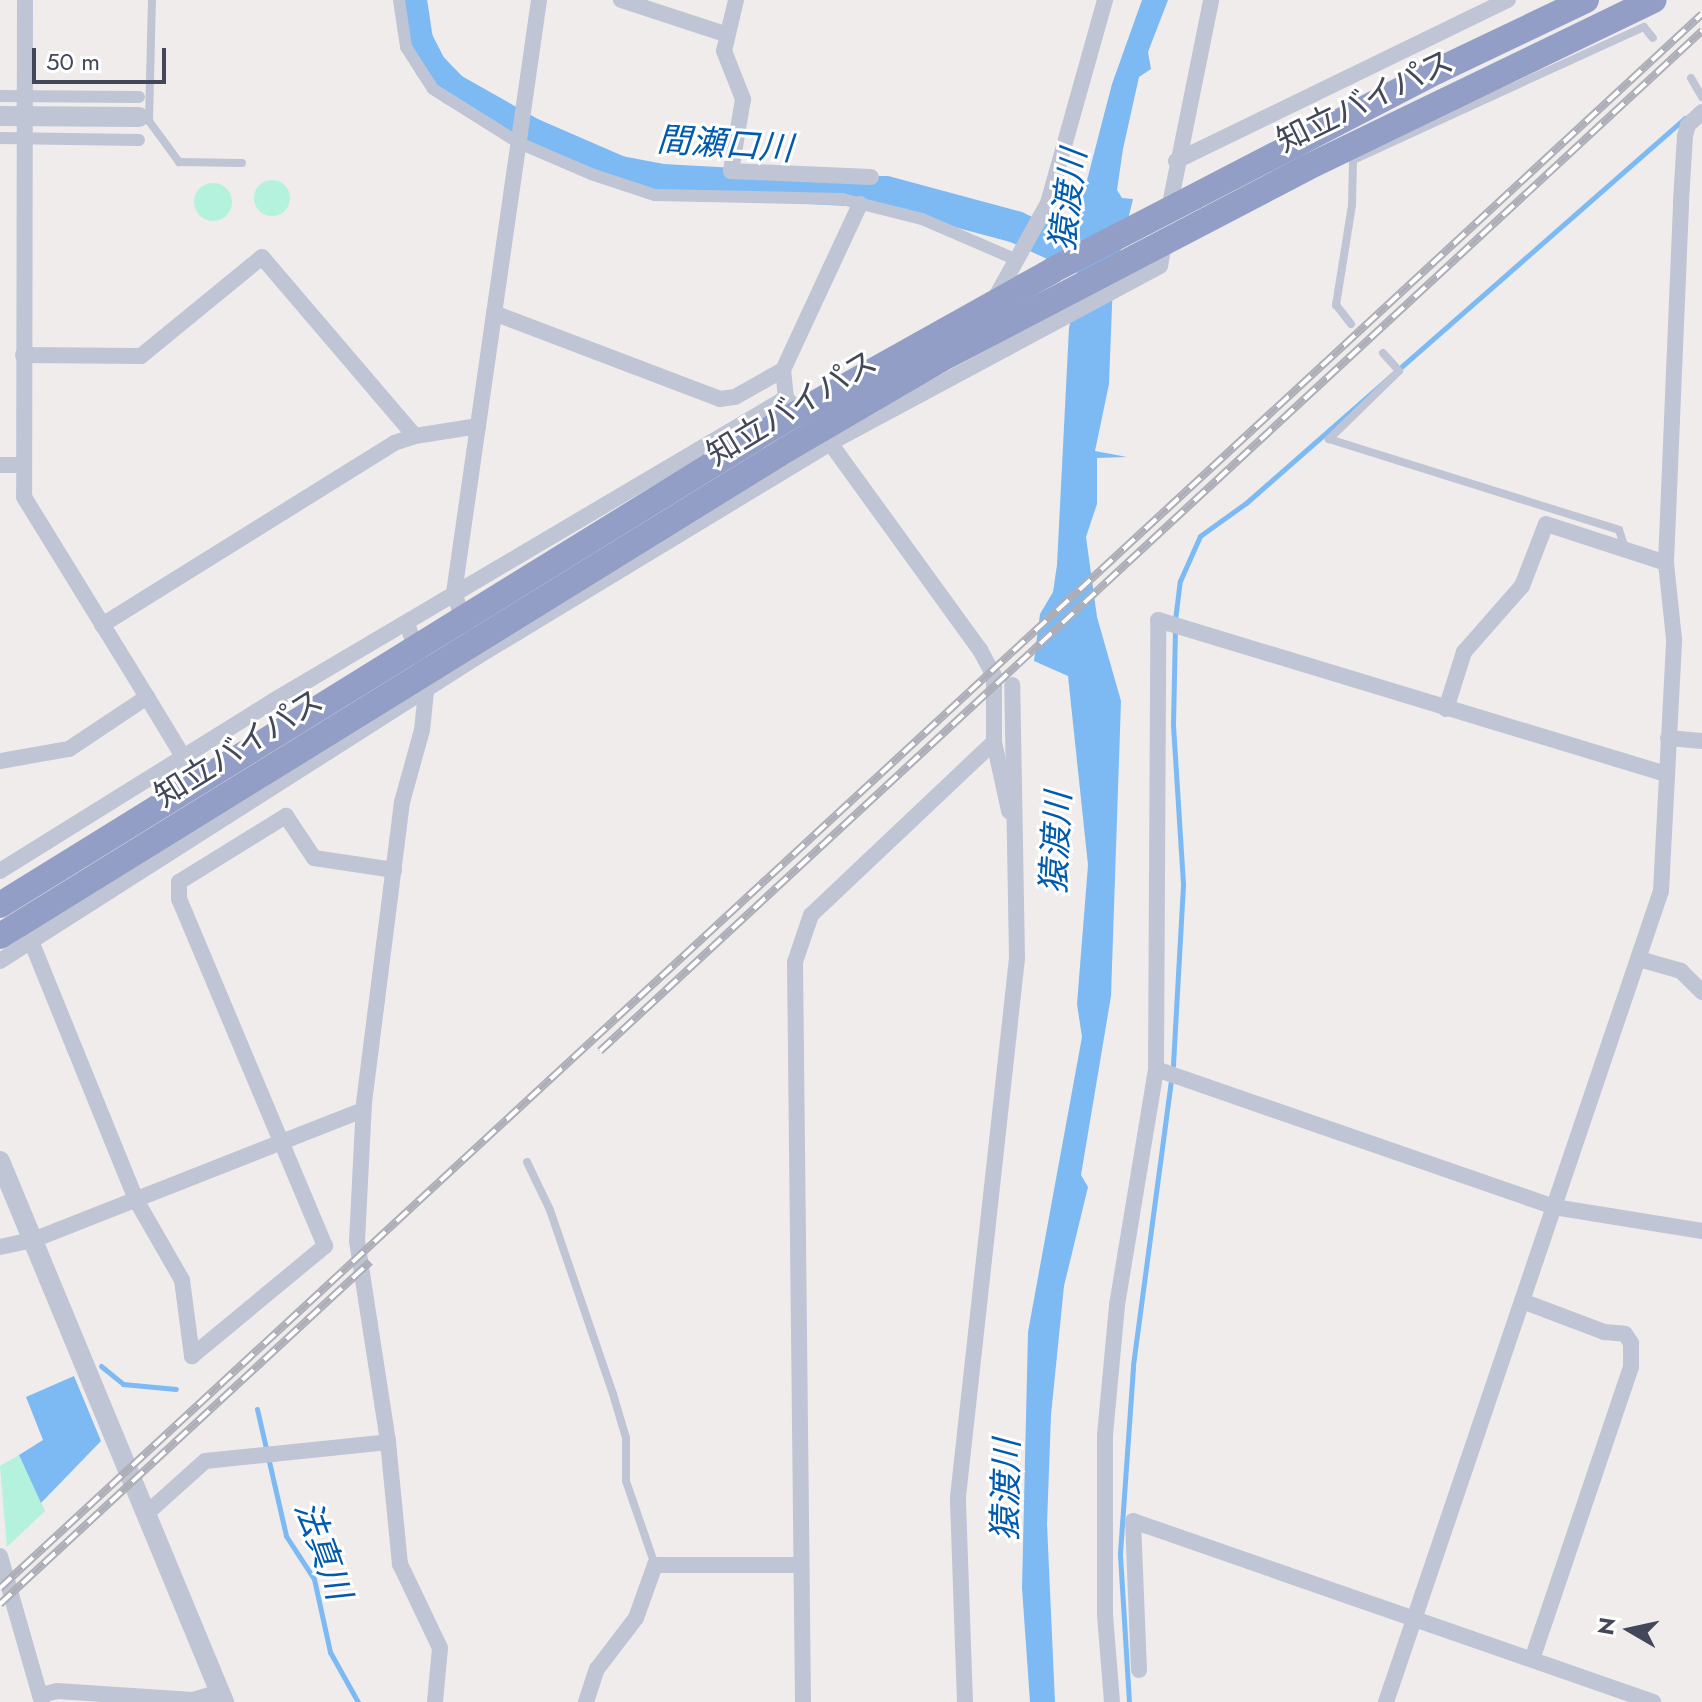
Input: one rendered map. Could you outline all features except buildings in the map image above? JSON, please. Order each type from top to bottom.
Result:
[{"type":"highway","name":"知立バイパス","points":[[0,905],[778,424],[1053,270],[1437,71],[1586,0]]},
{"type":"highway","name":"知立バイパス","points":[[0,936],[941,359],[1293,174],[1653,0]]},
{"type":"street","points":[[25,0],[24,497],[184,758]]},
{"type":"street","points":[[399,0],[406,47],[433,89],[519,142],[655,195],[842,199],[922,219],[1015,259]]},
{"type":"street","points":[[477,657],[454,593],[539,0]]},
{"type":"street","points":[[621,0],[661,6],[725,34]]},
{"type":"street","points":[[736,0],[725,34],[727,68],[743,99],[731,171],[871,177]]},
{"type":"street","points":[[988,360],[994,294],[1042,213],[1105,0]]},
{"type":"street","points":[[0,961],[428,687],[830,443],[1160,266],[1176,161],[1211,0]]},
{"type":"street","points":[[1176,161],[1508,0]]},
{"type":"street","points":[[0,96],[25,106],[143,111]]},
{"type":"street","points":[[0,116],[25,106]]},
{"type":"street","points":[[1386,1702],[1661,891],[1674,635],[1666,563],[1685,136],[1688,125],[1702,112]]},
{"type":"street","points":[[0,138],[139,140]]},
{"type":"street","points":[[860,204],[783,370],[786,398],[830,443],[980,650],[994,676],[994,742],[1018,854]]},
{"type":"street","points":[[23,355],[141,356],[262,257],[415,436]]},
{"type":"street","points":[[494,313],[720,399],[735,397],[783,370]]},
{"type":"street","points":[[0,871],[454,593],[786,398]]},
{"type":"street","points":[[102,625],[394,443],[415,436],[478,426]]},
{"type":"street","points":[[0,465],[22,465]]},
{"type":"street","points":[[1446,709],[1464,652],[1522,586],[1546,524],[1666,563]]},
{"type":"street","points":[[1112,1702],[1105,1615],[1105,1435],[1117,1305],[1156,1069],[1158,620],[1666,774]]},
{"type":"street","points":[[407,623],[428,687],[402,802],[363,1110],[357,1241],[388,1442],[400,1564],[440,1648],[437,1702]]},
{"type":"street","points":[[965,1702],[958,1497],[1017,958],[1018,854],[1012,685]]},
{"type":"street","points":[[0,761],[69,749],[147,697]]},
{"type":"street","points":[[1668,738],[1702,741]]},
{"type":"street","points":[[803,1702],[800,1138],[794,989],[801,934],[843,881],[994,742]]},
{"type":"street","points":[[31,941],[136,1200],[182,1280],[192,1356],[325,1246],[179,899],[179,882],[286,816],[314,858],[394,870]]},
{"type":"street","points":[[1639,959],[1681,971],[1702,992]]},
{"type":"street","points":[[1156,1069],[1554,1207],[1702,1231]]},
{"type":"street","points":[[0,1247],[33,1240],[284,1144],[363,1110]]},
{"type":"street","points":[[0,1161],[222,1697],[193,1700],[57,1691],[41,1699],[0,1556]]},
{"type":"street","points":[[1522,1301],[1604,1332],[1625,1334],[1631,1343],[1631,1367],[1532,1659]]},
{"type":"street","points":[[146,1514],[205,1461],[388,1442]]},
{"type":"street","points":[[1139,1670],[1133,1521],[1653,1702]]},
{"type":"street","points":[[586,1702],[597,1669],[636,1618],[655,1565],[800,1565]]},
{"type":"lane","points":[[152,0],[143,111],[179,162],[242,163]]},
{"type":"lane","points":[[1351,324],[1336,305],[1352,205],[1353,160],[1644,27],[1653,38]]},
{"type":"lane","points":[[1691,78],[1702,97]]},
{"type":"lane","points":[[1383,353],[1399,371],[1329,439],[1619,530],[1625,548]]},
{"type":"lane","points":[[527,1162],[550,1210],[613,1394],[626,1438],[626,1481],[655,1565]]},
{"type":"green space","points":[[272,180],[285,185],[290,198],[285,211],[272,216],[259,211],[254,198],[259,185]]},
{"type":"green space","points":[[213,183],[226,189],[232,202],[226,215],[213,221],[200,215],[194,202],[200,189]]},
{"type":"green space","points":[[19,1455],[45,1511],[7,1547],[0,1466]]},
{"type":"water","points":[[1142,0],[1168,0],[1148,52],[1151,69],[1139,77],[1123,149],[1117,190],[1122,198],[1133,199],[1113,281],[1109,384],[1095,451],[1127,457],[1097,458],[1097,504],[1086,537],[1097,617],[1121,701],[1111,996],[1081,1175],[1088,1187],[1064,1286],[1051,1415],[1047,1524],[1055,1702],[1030,1702],[1022,1588],[1028,1332],[1082,1037],[1077,1004],[1088,865],[1068,676],[1034,661],[1040,614],[1053,592],[1057,565],[1069,328],[1083,264],[1054,251],[1057,242],[1065,244],[1079,211],[1112,84]]},
{"type":"water","points":[[74,1376],[101,1441],[41,1503],[19,1455],[43,1440],[26,1397]]},
{"type":"waterway","name":"間瀬口川","points":[[411,0],[417,40],[431,67],[452,89],[532,134],[620,172],[662,180],[886,192],[1016,227],[1094,263]]},
{"type":"waterway","points":[[1175,620],[1180,581],[1200,536],[1246,503],[1685,118]]},
{"type":"waterway","points":[[1129,1702],[1120,1553],[1133,1365],[1173,1064],[1183,884],[1173,724],[1175,630]]},
{"type":"waterway","name":"法真川","points":[[101,1366],[123,1384],[176,1389]]},
{"type":"waterway","name":"法真川","points":[[257,1409],[286,1536],[314,1579],[330,1652],[358,1702]]},
{"type":"railway","points":[[0,1588],[1702,14]]},
{"type":"railway","points":[[600,1051],[1702,31]]},
{"type":"railway","points":[[0,1604],[370,1262]]},
{"type":"water label","name":"猿渡川","points":[[1068,200]]},
{"type":"water label","name":"猿渡川","points":[[1056,843]]},
{"type":"water label","name":"猿渡川","points":[[1006,1490]]}]
